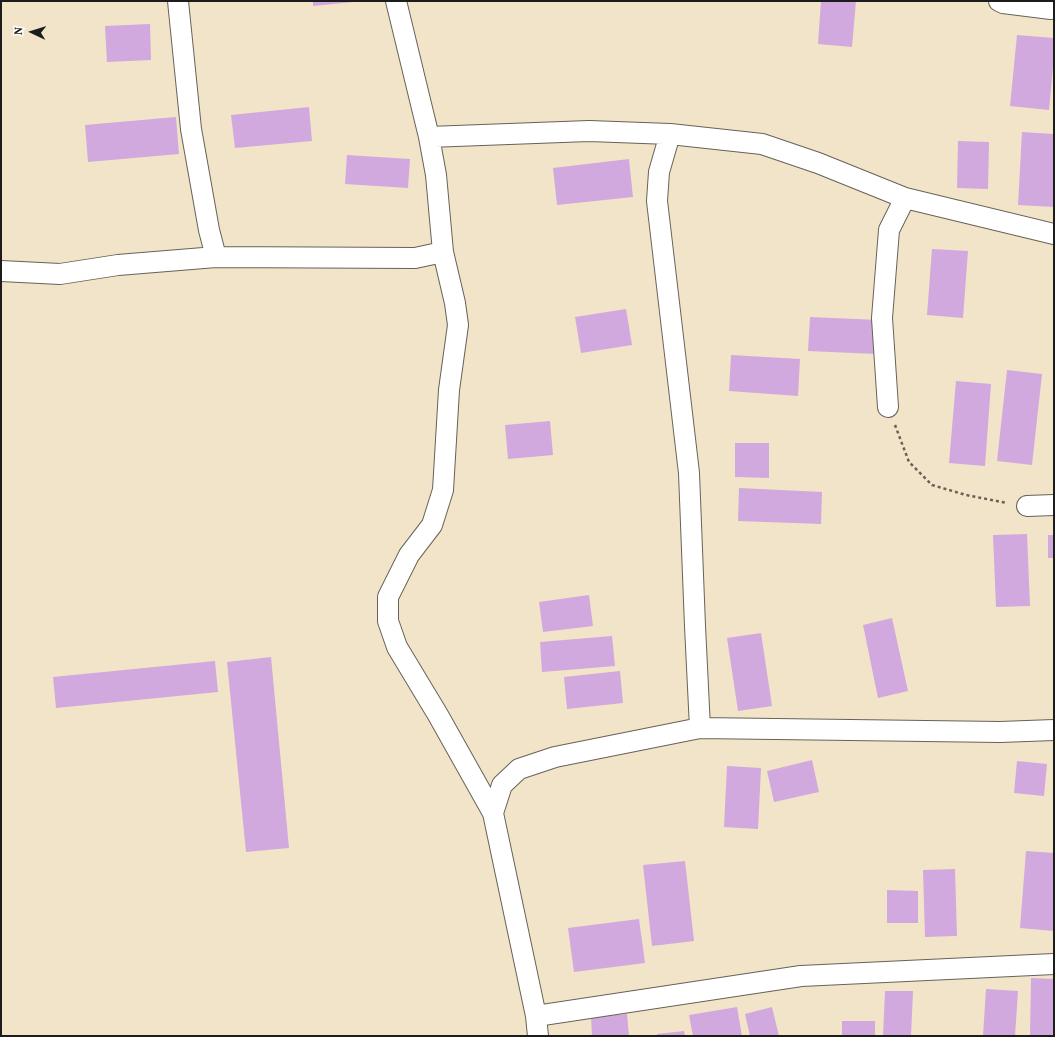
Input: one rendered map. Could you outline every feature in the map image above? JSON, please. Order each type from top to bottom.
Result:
[{"type":"street","points":[[178,1],[191,130],[209,230],[216,257]]},
{"type":"street","points":[[396,1],[429,137],[436,175],[443,252],[455,303],[458,325],[449,390],[443,490],[432,524],[409,555],[388,597],[388,621],[397,648],[438,714],[493,813],[536,1016],[538,1036]]},
{"type":"street","points":[[999,1],[1049,7]]},
{"type":"street","points":[[429,137],[589,131],[670,134],[762,144],[818,163],[905,198],[1054,234]]},
{"type":"street","points":[[670,134],[659,172],[657,201],[689,473],[694,626],[700,728]]},
{"type":"street","points":[[888,407],[882,318],[889,230],[905,198]]},
{"type":"street","points":[[1,271],[60,274],[118,265],[216,257],[415,258],[443,252]]},
{"type":"street","points":[[1027,506],[1054,505]]},
{"type":"street","points":[[493,813],[502,785],[519,769],[555,757],[700,728],[1000,732],[1054,730]]},
{"type":"street","points":[[536,1016],[801,976],[1054,964]]},
{"type":"path","points":[[888,407],[909,462],[932,485],[966,495],[1027,506]]},
{"type":"building","points":[[313,1],[354,1],[354,2],[313,6]]},
{"type":"building","points":[[821,1],[856,1],[852,47],[818,44]]},
{"type":"building","points":[[150,24],[151,60],[107,62],[105,26]]},
{"type":"building","points":[[1017,35],[1054,38],[1054,56],[1049,110],[1010,106]]},
{"type":"building","points":[[309,107],[312,141],[235,148],[231,115]]},
{"type":"building","points":[[176,117],[179,154],[88,162],[85,125]]},
{"type":"building","points":[[1022,132],[1054,134],[1054,207],[1018,205]]},
{"type":"building","points":[[958,141],[989,142],[988,189],[957,188]]},
{"type":"building","points":[[347,155],[410,159],[408,188],[345,184]]},
{"type":"building","points":[[629,159],[633,197],[557,205],[553,168]]},
{"type":"building","points":[[932,249],[968,251],[963,318],[927,315]]},
{"type":"building","points":[[626,309],[632,345],[581,353],[575,317]]},
{"type":"building","points":[[810,317],[879,320],[877,354],[808,351]]},
{"type":"building","points":[[731,355],[800,359],[798,396],[729,391]]},
{"type":"building","points":[[1007,370],[1042,374],[1032,465],[997,461]]},
{"type":"building","points":[[956,381],[991,384],[985,466],[949,463]]},
{"type":"building","points":[[550,421],[553,455],[508,459],[505,425]]},
{"type":"building","points":[[735,443],[769,443],[769,478],[735,477]]},
{"type":"building","points":[[739,488],[822,492],[821,524],[738,521]]},
{"type":"building","points":[[1027,534],[1030,606],[996,607],[993,535]]},
{"type":"building","points":[[1048,535],[1054,535],[1054,558],[1048,558]]},
{"type":"building","points":[[589,595],[593,626],[543,632],[539,602]]},
{"type":"building","points":[[892,618],[908,691],[878,698],[863,625]]},
{"type":"building","points":[[761,633],[772,706],[738,711],[727,638]]},
{"type":"building","points":[[612,636],[615,666],[542,672],[540,642]]},
{"type":"building","points":[[271,657],[289,848],[246,852],[227,662]]},
{"type":"building","points":[[215,661],[218,692],[56,708],[53,677]]},
{"type":"building","points":[[620,671],[623,703],[567,709],[564,677]]},
{"type":"building","points":[[812,760],[819,792],[774,802],[767,771]]},
{"type":"building","points":[[1017,761],[1047,764],[1044,796],[1014,793]]},
{"type":"building","points":[[727,766],[761,768],[758,829],[724,827]]},
{"type":"building","points":[[1026,851],[1054,853],[1054,931],[1020,928]]},
{"type":"building","points":[[685,861],[694,941],[652,946],[643,865]]},
{"type":"building","points":[[955,869],[957,936],[925,937],[923,870]]},
{"type":"building","points":[[887,890],[918,891],[918,923],[887,923]]},
{"type":"building","points":[[639,919],[645,963],[574,972],[568,928]]},
{"type":"building","points":[[1031,978],[1054,979],[1054,1036],[1030,1036]]},
{"type":"building","points":[[986,989],[1018,991],[1015,1036],[983,1036]]},
{"type":"building","points":[[885,991],[913,991],[911,1036],[883,1036]]},
{"type":"building","points":[[737,1007],[742,1036],[693,1036],[689,1015]]},
{"type":"building","points":[[772,1007],[779,1036],[750,1036],[745,1014]]},
{"type":"building","points":[[627,1014],[629,1036],[592,1036],[591,1017]]},
{"type":"building","points":[[842,1021],[875,1021],[875,1036],[842,1036]]},
{"type":"building","points":[[684,1031],[685,1036],[657,1036],[657,1034]]}]
